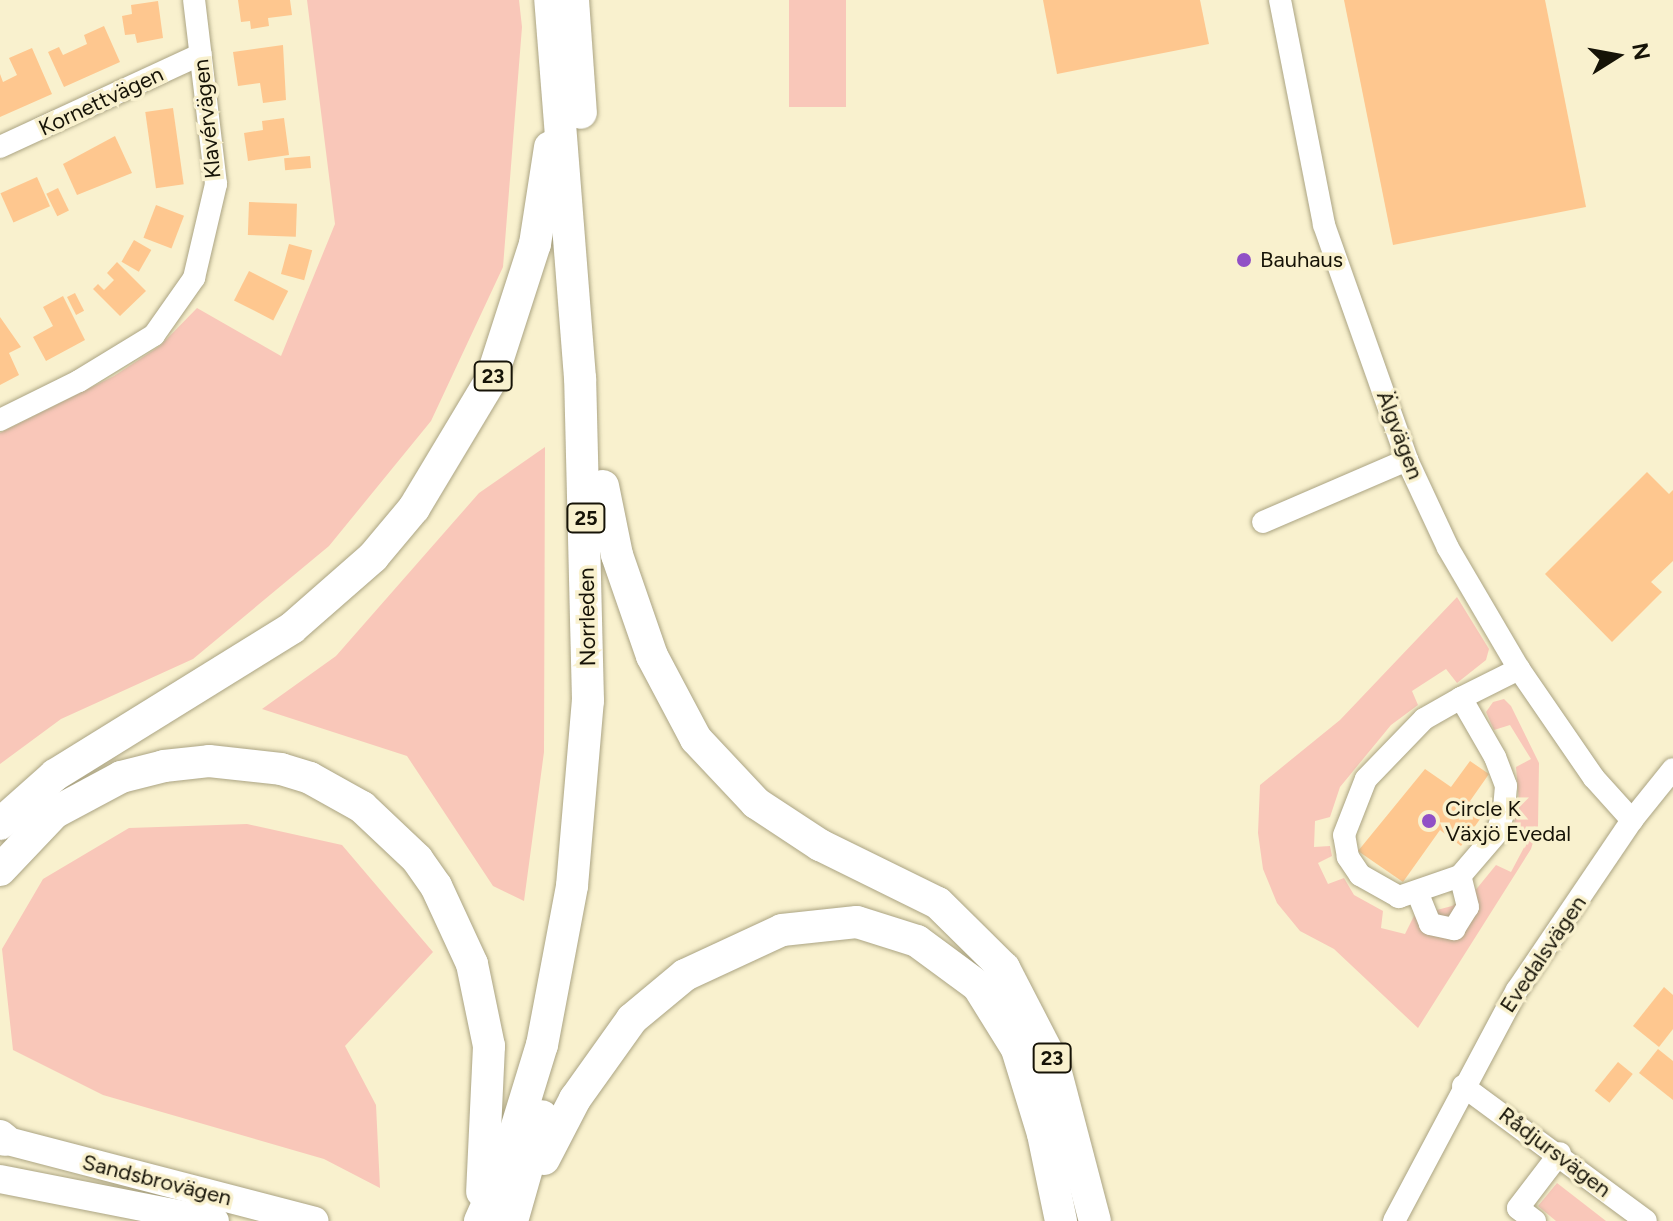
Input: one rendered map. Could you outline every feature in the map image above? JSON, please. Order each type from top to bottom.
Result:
[{"type":"highway","name":"Norrleden","points":[[480,1221],[505,1165],[542,1045],[572,886],[585,745],[588,617],[580,378],[550,0]]},
{"type":"highway","name":"Norrleden","points":[[513,1218],[559,1051],[591,889],[604,702],[603,486],[573,0]]},
{"type":"highway","name":"23","points":[[0,824],[55,775],[292,628],[373,557],[414,508],[491,380],[518,309],[549,161],[555,60]]},
{"type":"highway","name":"23","points":[[603,486],[617,555],[652,656],[696,739],[756,803],[820,845],[938,903],[1004,968],[1040,1029],[1054,1065],[1095,1221]]},
{"type":"highway","points":[[0,870],[54,813],[121,777],[164,766],[209,761],[281,769],[310,778],[362,807],[417,859],[436,886],[463,937],[484,1002],[488,1122],[480,1221]]},
{"type":"highway","points":[[513,1218],[575,1099],[632,1019],[658,996],[685,975],[750,941],[816,924],[857,922],[917,941],[946,958],[985,995],[1017,1049],[1029,1085],[1061,1221]]},
{"type":"main road","name":"Sandsbrovägen","points":[[2,1138],[315,1221]]},
{"type":"main road","name":"Sandsbrovägen","points":[[0,1179],[215,1221]]},
{"type":"street","name":"Klavérvägen","points":[[0,420],[79,381],[154,335],[194,278],[216,184],[194,0]]},
{"type":"street","name":"Älgvägen","points":[[1280,0],[1324,225],[1407,460],[1448,548],[1519,669],[1594,778],[1632,820]]},
{"type":"street","name":"Kornettvägen","points":[[0,147],[201,54]]},
{"type":"street","points":[[1263,522],[1407,460]]},
{"type":"street","points":[[1461,698],[1506,786],[1497,833],[1460,876],[1418,894],[1399,897],[1360,875],[1344,835],[1353,806],[1378,763],[1424,719],[1461,698],[1519,669]]},
{"type":"street","name":"Evedalsvägen","points":[[1394,1221],[1429,1149],[1517,990],[1632,820],[1673,769]]},
{"type":"street","points":[[1418,894],[1430,924],[1454,929],[1468,907],[1460,876]]},
{"type":"street","name":"Rådjursvägen","points":[[1463,1086],[1560,1153],[1646,1221]]},
{"type":"street","name":"Evedalsvägen","points":[[1382,1221],[1429,1149]]},
{"type":"street","points":[[1535,1221],[1518,1208],[1560,1153]]},
{"type":"shaded area","points":[[307,0],[519,0],[522,27],[503,267],[431,421],[329,546],[193,659],[61,719],[0,764],[0,433],[114,376],[160,346],[197,308],[281,356],[335,224]]},
{"type":"shaded area","points":[[789,0],[846,0],[846,107],[789,107]]},
{"type":"shaded area","points":[[545,447],[544,752],[524,901],[493,886],[407,756],[262,709],[336,656],[479,493]]},
{"type":"shaded area","points":[[1457,597],[1489,649],[1486,660],[1457,683],[1446,669],[1412,691],[1418,705],[1391,725],[1340,787],[1330,817],[1315,821],[1314,847],[1330,846],[1332,856],[1318,863],[1328,884],[1344,878],[1354,895],[1383,911],[1381,928],[1405,934],[1414,916],[1452,906],[1474,892],[1496,865],[1511,872],[1528,840],[1513,827],[1519,803],[1516,767],[1531,759],[1510,725],[1494,730],[1486,712],[1493,702],[1504,699],[1511,706],[1539,763],[1538,826],[1531,849],[1418,1028],[1334,949],[1300,931],[1277,903],[1263,869],[1258,833],[1260,785],[1340,720]]},
{"type":"shaded area","points":[[247,824],[342,845],[433,952],[345,1046],[376,1105],[380,1188],[324,1159],[103,1095],[13,1050],[2,949],[43,879],[129,828]]},
{"type":"shaded area","points":[[1557,1183],[1606,1221],[1556,1221],[1538,1206]]},
{"type":"building","points":[[238,0],[290,0],[292,15],[268,18],[269,26],[251,29],[250,21],[241,22]]},
{"type":"building","points":[[1043,0],[1200,0],[1209,44],[1057,74]]},
{"type":"building","points":[[1344,0],[1545,0],[1586,207],[1393,245]]},
{"type":"building","points":[[158,1],[163,38],[137,43],[135,34],[125,35],[122,16],[132,14],[131,5]]},
{"type":"building","points":[[104,26],[120,62],[64,87],[48,52],[59,47],[63,55],[87,44],[84,35]]},
{"type":"building","points":[[283,45],[286,100],[263,103],[260,83],[238,86],[233,52]]},
{"type":"building","points":[[32,48],[52,94],[0,117],[0,74],[3,82],[17,75],[9,58]]},
{"type":"building","points":[[173,108],[184,184],[156,188],[145,112]]},
{"type":"building","points":[[284,118],[289,155],[248,161],[244,133],[263,130],[262,121]]},
{"type":"building","points":[[115,136],[132,173],[77,195],[63,164]]},
{"type":"building","points":[[310,156],[311,168],[285,170],[284,158]]},
{"type":"building","points":[[37,177],[50,206],[13,223],[0,193]]},
{"type":"building","points":[[58,188],[69,210],[57,216],[46,194]]},
{"type":"building","points":[[249,202],[297,204],[296,237],[248,235]]},
{"type":"building","points":[[156,205],[184,216],[171,248],[143,238]]},
{"type":"building","points":[[134,240],[151,250],[139,272],[122,262]]},
{"type":"building","points":[[289,244],[312,250],[304,280],[281,274]]},
{"type":"building","points":[[117,262],[146,291],[120,316],[93,289],[98,284],[104,290],[114,280],[107,273]]},
{"type":"building","points":[[249,271],[288,291],[273,320],[234,300]]},
{"type":"building","points":[[75,293],[84,311],[76,315],[67,297]]},
{"type":"building","points":[[63,296],[85,340],[46,361],[33,337],[53,326],[43,307]]},
{"type":"building","points":[[0,317],[21,347],[9,353],[19,375],[0,385]]},
{"type":"building","points":[[1647,472],[1669,494],[1673,490],[1673,561],[1651,582],[1662,592],[1612,642],[1545,574]]},
{"type":"building","name":"Circle K Växjö Evedal","points":[[1470,761],[1489,774],[1470,801],[1485,812],[1461,846],[1440,830],[1403,882],[1358,851],[1425,769],[1451,787]]},
{"type":"building","points":[[1664,987],[1673,995],[1673,1029],[1659,1047],[1633,1026]]},
{"type":"building","points":[[1658,1049],[1673,1061],[1673,1100],[1639,1073]]},
{"type":"building","points":[[1618,1062],[1633,1074],[1609,1103],[1595,1091]]},
{"type":"place","name":"Bauhaus","points":[[1244,260]]},
{"type":"place","name":"Circle K Växjö Evedal","points":[[1429,821]]}]
